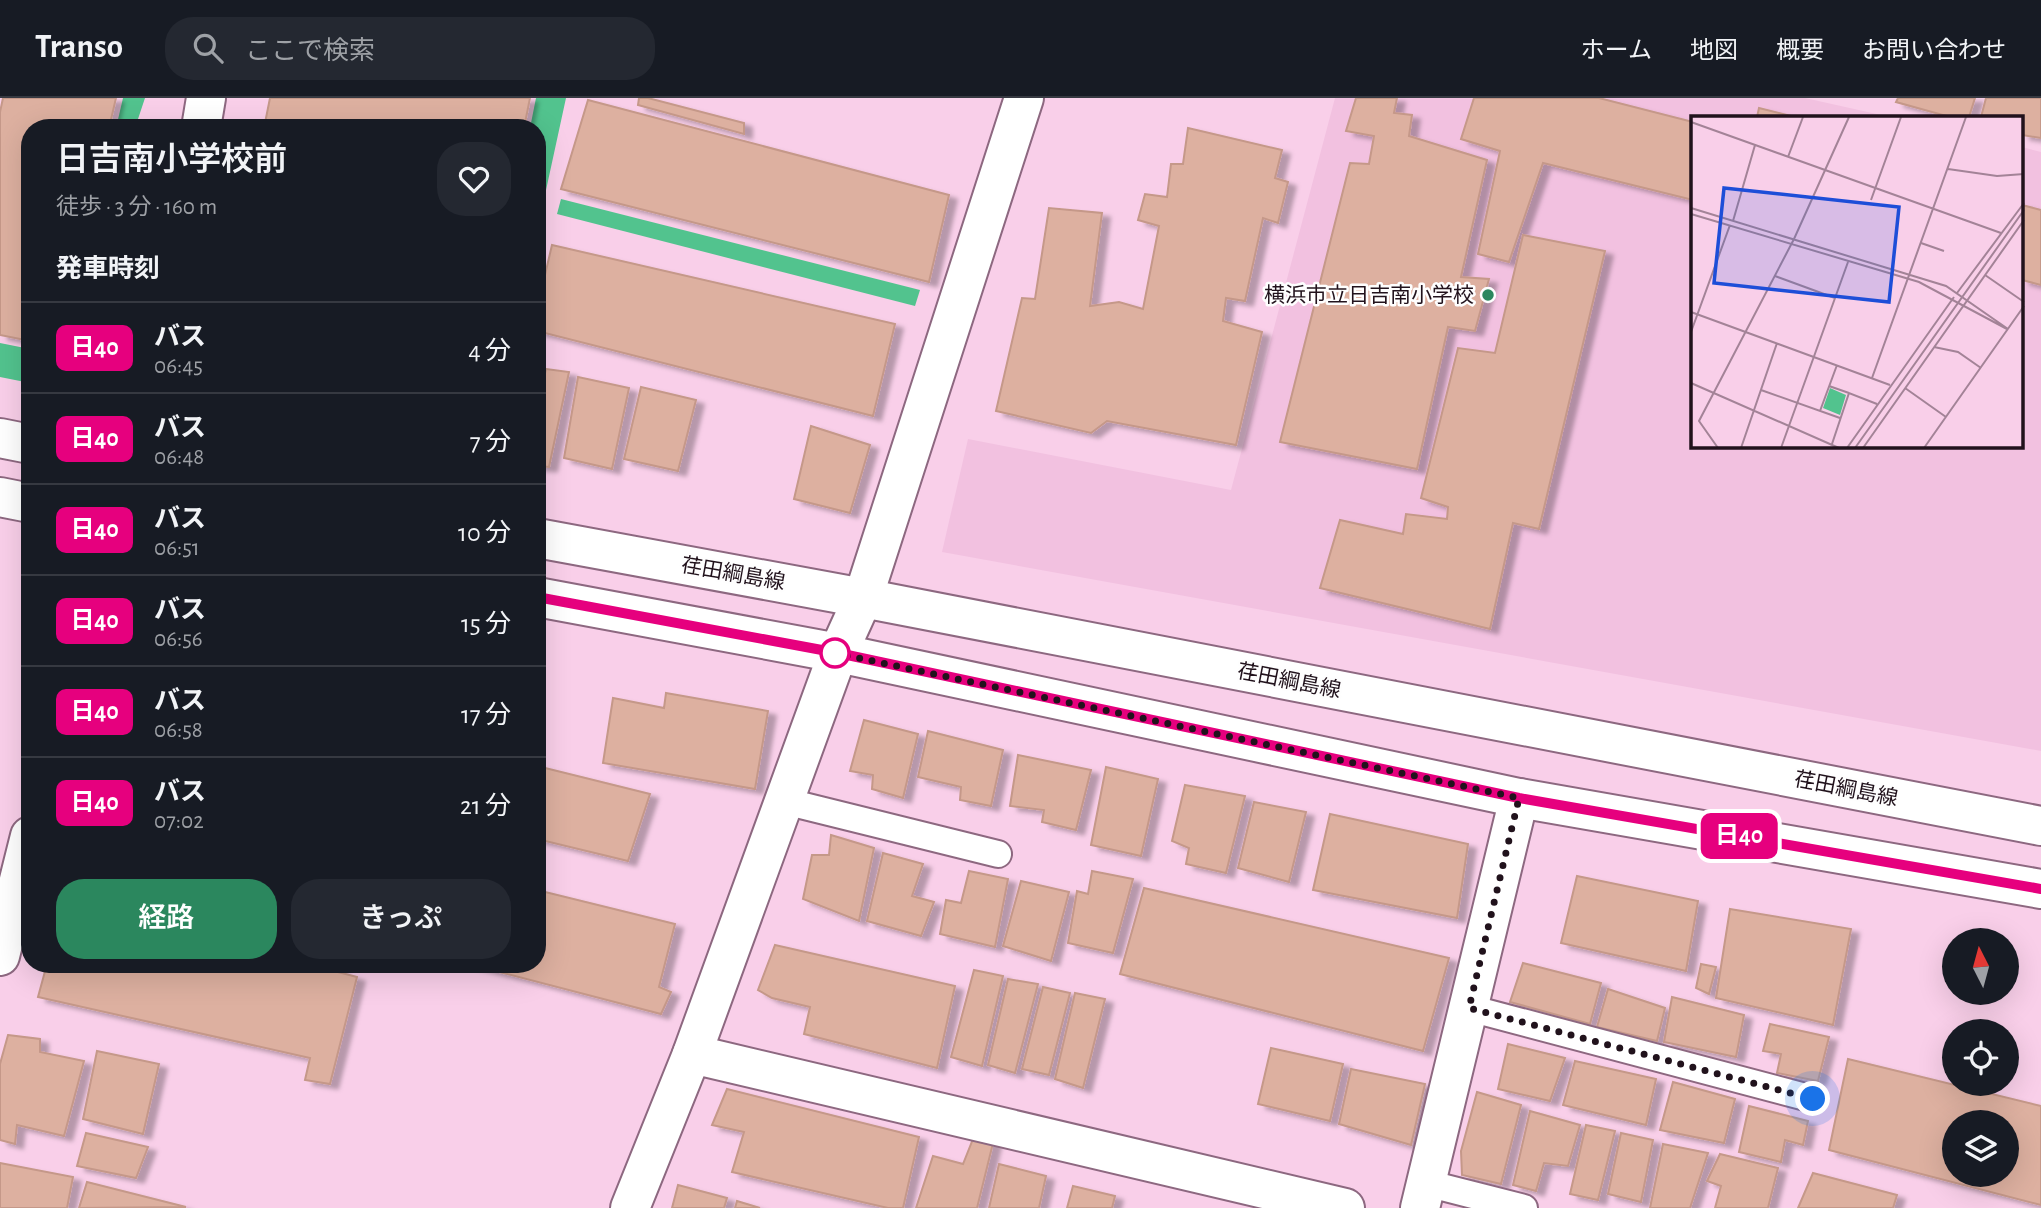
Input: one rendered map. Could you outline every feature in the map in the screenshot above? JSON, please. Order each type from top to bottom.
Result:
[{"type":"main road","points":[[202,119],[206,98]]},
{"type":"main road","points":[[630,1208],[692,1054],[838,653],[863,598],[1024,98]]},
{"type":"main road","points":[[0,438],[21,442]]},
{"type":"main road","points":[[0,497],[21,500]]},
{"type":"main road","name":"荏田綱島線","points":[[546,540],[863,598],[2041,827]]},
{"type":"main road","points":[[546,599],[838,653],[1519,798],[2041,889]]},
{"type":"main road","points":[[1423,1196],[1519,798]]},
{"type":"main road","points":[[0,956],[21,872]]},
{"type":"main road","points":[[692,1054],[1345,1208]]},
{"type":"lane","points":[[784,801],[998,854]]},
{"type":"lane","points":[[1469,1008],[1813,1099]]},
{"type":"lane","points":[[1423,1196],[1524,1208]]},
{"type":"shaded area","name":"横浜市立日吉南小学校","points":[[1335,98],[1805,98],[1886,116],[1691,116],[1691,448],[2024,448],[2024,148],[2041,152],[2041,751],[942,552],[968,439],[1231,490]]},
{"type":"green space","points":[[123,98],[145,98],[138,119],[118,119]]},
{"type":"green space","points":[[536,98],[566,98],[546,190],[546,119],[532,119]]},
{"type":"green space","points":[[561,199],[920,290],[915,306],[557,214]]},
{"type":"green space","points":[[0,343],[21,347],[21,381],[0,377]]},
{"type":"building","points":[[3,98],[116,98],[111,119],[21,119],[21,339],[0,335],[0,112]]},
{"type":"building","points":[[270,98],[530,98],[526,119],[266,119]]},
{"type":"building","points":[[639,98],[744,123],[744,134],[638,105]]},
{"type":"building","points":[[1356,98],[1397,98],[1394,113],[1412,115],[1409,136],[1487,160],[1461,277],[1489,279],[1475,331],[1448,327],[1417,469],[1280,442],[1350,163],[1369,164],[1374,136],[1346,131]]},
{"type":"building","points":[[1474,98],[1599,98],[1691,121],[1691,200],[1543,163],[1509,262],[1478,254],[1500,151],[1461,139]]},
{"type":"building","points":[[1898,98],[1975,98],[1969,116],[1946,116],[1896,102]]},
{"type":"building","points":[[1986,98],[2041,98],[2041,138],[2024,135],[2024,116],[1981,116]]},
{"type":"building","points":[[588,100],[949,195],[929,282],[561,189]]},
{"type":"building","points":[[1759,108],[1791,116],[1757,116]]},
{"type":"building","points":[[1188,128],[1282,150],[1275,178],[1288,182],[1278,223],[1263,218],[1245,301],[1226,298],[1223,321],[1262,332],[1236,445],[1107,421],[1091,433],[996,411],[1022,298],[1035,299],[1049,208],[1102,213],[1090,306],[1119,302],[1143,309],[1159,226],[1138,220],[1145,194],[1167,197],[1171,164],[1183,164]]},
{"type":"building","points":[[2024,206],[2041,210],[2041,285],[2024,281]]},
{"type":"building","points":[[1523,235],[1605,251],[1539,529],[1513,523],[1490,629],[1320,588],[1340,520],[1403,534],[1406,514],[1447,519],[1448,507],[1421,498],[1458,348],[1495,353]]},
{"type":"building","points":[[552,245],[895,324],[873,416],[546,333],[546,271]]},
{"type":"building","points":[[546,369],[569,372],[549,467],[546,467]]},
{"type":"building","points":[[578,377],[629,388],[612,469],[564,458]]},
{"type":"building","points":[[641,387],[696,400],[678,471],[624,459]]},
{"type":"building","points":[[811,426],[870,445],[850,513],[794,499]]},
{"type":"building","points":[[666,693],[768,711],[755,789],[603,763],[613,698],[664,708]]},
{"type":"building","points":[[864,720],[918,734],[903,798],[872,789],[873,775],[850,771]]},
{"type":"building","points":[[928,731],[1003,750],[991,806],[960,800],[961,787],[918,777]]},
{"type":"building","points":[[1018,755],[1091,770],[1076,830],[1042,822],[1044,810],[1010,806]]},
{"type":"building","points":[[1106,767],[1158,779],[1141,856],[1091,845]]},
{"type":"building","points":[[546,768],[650,794],[628,861],[546,841]]},
{"type":"building","points":[[1185,785],[1245,796],[1226,873],[1186,864],[1189,848],[1172,841]]},
{"type":"building","points":[[1254,802],[1306,812],[1289,882],[1238,868]]},
{"type":"building","points":[[1330,814],[1468,844],[1457,918],[1313,890]]},
{"type":"building","points":[[831,835],[874,848],[859,921],[803,899],[812,855],[829,855]]},
{"type":"building","points":[[883,853],[923,864],[912,896],[934,902],[921,936],[867,921]]},
{"type":"building","points":[[969,871],[1008,879],[995,947],[940,934],[946,900],[961,903]]},
{"type":"building","points":[[1092,871],[1133,879],[1113,953],[1068,943],[1077,891],[1088,894]]},
{"type":"building","points":[[1577,876],[1698,901],[1686,971],[1561,943]]},
{"type":"building","points":[[1021,881],[1069,892],[1051,961],[1003,946]]},
{"type":"building","points":[[1144,888],[1449,958],[1423,1051],[1120,974]]},
{"type":"building","points":[[546,892],[675,924],[659,987],[671,992],[661,1014],[504,973],[546,973]]},
{"type":"building","points":[[1730,909],[1851,929],[1833,1025],[1716,998]]},
{"type":"building","points":[[775,945],[955,986],[937,1068],[804,1034],[810,1007],[772,998],[758,990]]},
{"type":"building","points":[[1523,963],[1601,983],[1590,1024],[1510,1002]]},
{"type":"building","points":[[1701,964],[1716,967],[1709,994],[1696,988]]},
{"type":"building","points":[[974,970],[1003,976],[982,1066],[951,1057]]},
{"type":"building","points":[[45,973],[342,973],[357,977],[330,1084],[305,1080],[310,1058],[38,997]]},
{"type":"building","points":[[1008,979],[1038,984],[1015,1073],[988,1065]]},
{"type":"building","points":[[1043,987],[1070,993],[1049,1075],[1022,1069]]},
{"type":"building","points":[[1608,989],[1665,1008],[1657,1041],[1597,1027]]},
{"type":"building","points":[[1075,993],[1105,999],[1083,1088],[1055,1079]]},
{"type":"building","points":[[1672,997],[1744,1015],[1736,1057],[1664,1042]]},
{"type":"building","points":[[1770,1024],[1829,1037],[1818,1081],[1777,1073],[1781,1054],[1763,1051]]},
{"type":"building","points":[[8,1035],[40,1039],[40,1052],[84,1061],[64,1136],[17,1125],[15,1144],[0,1140],[0,1064]]},
{"type":"building","points":[[1508,1044],[1565,1058],[1550,1101],[1498,1089]]},
{"type":"building","points":[[1271,1048],[1343,1064],[1330,1121],[1258,1104]]},
{"type":"building","points":[[97,1051],[159,1064],[143,1134],[83,1119]]},
{"type":"building","points":[[1848,1059],[1942,1082],[1942,1096],[2000,1096],[2041,1106],[2041,1205],[1972,1187],[2019,1187],[2019,1110],[1942,1110],[1942,1179],[1829,1150]]},
{"type":"building","points":[[1575,1061],[1656,1079],[1646,1125],[1563,1105]]},
{"type":"building","points":[[1351,1069],[1425,1084],[1411,1145],[1339,1124]]},
{"type":"building","points":[[1673,1082],[1735,1099],[1724,1143],[1660,1130]]},
{"type":"building","points":[[727,1089],[919,1137],[903,1208],[888,1208],[732,1172],[744,1132],[712,1125]]},
{"type":"building","points":[[1477,1092],[1521,1105],[1501,1184],[1462,1175],[1461,1151]]},
{"type":"building","points":[[1749,1106],[1808,1121],[1803,1145],[1785,1140],[1781,1162],[1739,1152]]},
{"type":"building","points":[[1530,1111],[1580,1125],[1568,1166],[1544,1163],[1536,1191],[1513,1185]]},
{"type":"building","points":[[1586,1125],[1615,1131],[1598,1200],[1570,1194]]},
{"type":"building","points":[[86,1133],[148,1147],[136,1178],[77,1166]]},
{"type":"building","points":[[1621,1133],[1653,1140],[1641,1202],[1608,1194]]},
{"type":"building","points":[[975,1134],[994,1139],[977,1208],[916,1208],[933,1156],[963,1164]]},
{"type":"building","points":[[1663,1144],[1708,1153],[1690,1208],[1650,1208]]},
{"type":"building","points":[[1720,1154],[1778,1168],[1768,1208],[1715,1208],[1721,1186],[1707,1181]]},
{"type":"building","points":[[0,1163],[73,1177],[67,1208],[0,1208]]},
{"type":"building","points":[[999,1164],[1046,1176],[1039,1208],[989,1208]]},
{"type":"building","points":[[1813,1173],[1897,1195],[1893,1208],[1798,1208]]},
{"type":"building","points":[[87,1182],[186,1207],[79,1208]]},
{"type":"building","points":[[678,1185],[727,1198],[724,1208],[672,1208]]},
{"type":"building","points":[[1073,1186],[1115,1196],[1112,1208],[1067,1208]]},
{"type":"building","points":[[737,1201],[760,1208],[735,1208]]},
{"type":"bus line","name":"日40","points":[[546,599],[838,653],[1519,798],[2041,889]]},
{"type":"place","name":"横浜市立日吉南小学校","points":[[1488,295]]},
{"type":"route","points":[[835,653],[1519,798],[1469,1008],[1813,1099]]}]
